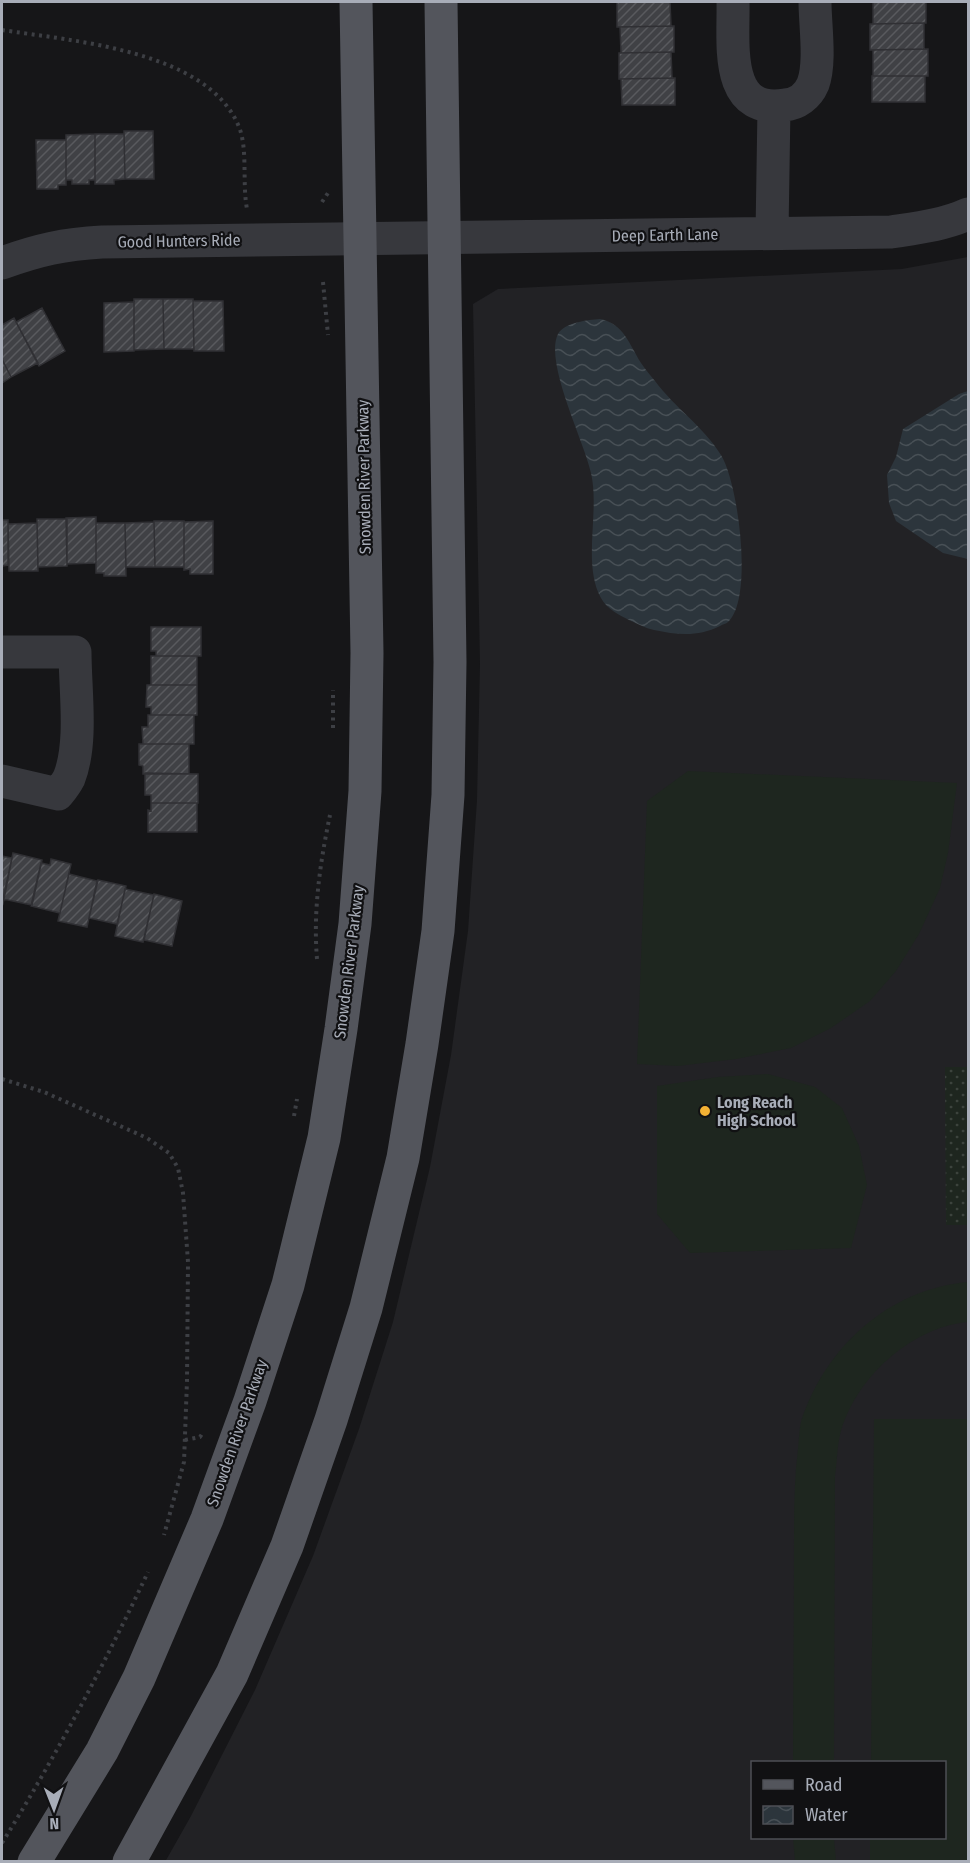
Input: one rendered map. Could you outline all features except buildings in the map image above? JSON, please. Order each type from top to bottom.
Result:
[{"type":"main road","name":"Snowden River Parkway","points":[[34,1862],[102,1751],[139,1678],[207,1519],[250,1401],[288,1285],[324,1138],[355,924],[365,791],[367,654],[356,2]]},
{"type":"main road","points":[[129,1862],[232,1674],[287,1546],[331,1420],[366,1308],[403,1158],[438,931],[448,795],[450,662],[441,2]]},
{"type":"street","points":[[734,2],[735,69],[739,85],[757,105],[774,107],[791,104],[805,97],[813,86],[816,68],[815,2]]},
{"type":"street","points":[[772,233],[774,107]]},
{"type":"street","name":"Deep Earth Lane","points":[[360,240],[891,232],[925,227],[959,219],[969,214]]},
{"type":"street","name":"Good Hunters Ride","points":[[2,263],[32,252],[66,244],[360,240]]},
{"type":"street","points":[[2,652],[75,652],[76,732],[74,760],[68,780],[58,794],[2,781]]},
{"type":"path","points":[[2,30],[87,42],[135,54],[171,66],[199,81],[220,97],[240,129],[243,145],[243,187],[254,240]]},
{"type":"path","points":[[323,282],[329,344]]},
{"type":"path","points":[[333,689],[333,734]]},
{"type":"path","points":[[317,962],[316,905],[332,808]]},
{"type":"path","points":[[2,1079],[44,1092],[147,1138],[169,1153],[178,1168],[183,1193],[188,1262],[188,1381],[184,1462],[162,1539]]},
{"type":"path","points":[[292,1124],[298,1094]]},
{"type":"path","points":[[185,1440],[200,1437],[207,1425]]},
{"type":"path","points":[[2,1843],[70,1727],[151,1566]]},
{"type":"shaded area","name":"Long Reach High School","points":[[968,257],[968,1861],[165,1862],[255,1690],[313,1556],[359,1429],[393,1322],[430,1167],[451,1055],[468,931],[477,800],[480,664],[473,304],[498,289],[902,269]]},
{"type":"shaded area","points":[[688,771],[957,783],[948,853],[940,888],[919,934],[896,971],[870,1001],[831,1028],[791,1048],[736,1059],[678,1066],[637,1064],[647,801]]},
{"type":"shaded area","points":[[945,1067],[968,1067],[968,1225],[946,1225]]},
{"type":"shaded area","points":[[768,1074],[815,1087],[842,1108],[859,1146],[867,1185],[851,1248],[690,1253],[657,1214],[657,1086],[718,1077]]},
{"type":"shaded area","points":[[965,1095],[968,1095],[968,1197],[965,1197]]},
{"type":"shaded area","points":[[968,1282],[968,1322],[947,1326],[926,1334],[906,1345],[888,1359],[858,1394],[847,1414],[840,1435],[835,1476],[834,1761],[793,1761],[794,1508],[801,1422],[826,1369],[864,1326],[912,1296],[939,1287]]},
{"type":"shaded area","points":[[874,1419],[968,1419],[968,1861],[870,1861],[870,1839],[946,1839],[946,1761],[871,1761]]},
{"type":"shaded area","points":[[793,1839],[834,1839],[836,1861],[795,1861]]},
{"type":"water","points":[[600,319],[615,325],[620,330],[663,391],[714,445],[727,469],[738,513],[741,540],[740,590],[736,609],[728,622],[712,630],[680,634],[645,627],[610,608],[601,598],[595,584],[592,554],[594,504],[591,473],[560,382],[555,347],[561,330],[577,322]]},
{"type":"water","points":[[968,391],[968,559],[943,553],[896,521],[889,503],[887,475],[896,457],[903,429],[959,394]]},
{"type":"place","name":"Long Reach High School","points":[[705,1111]]}]
